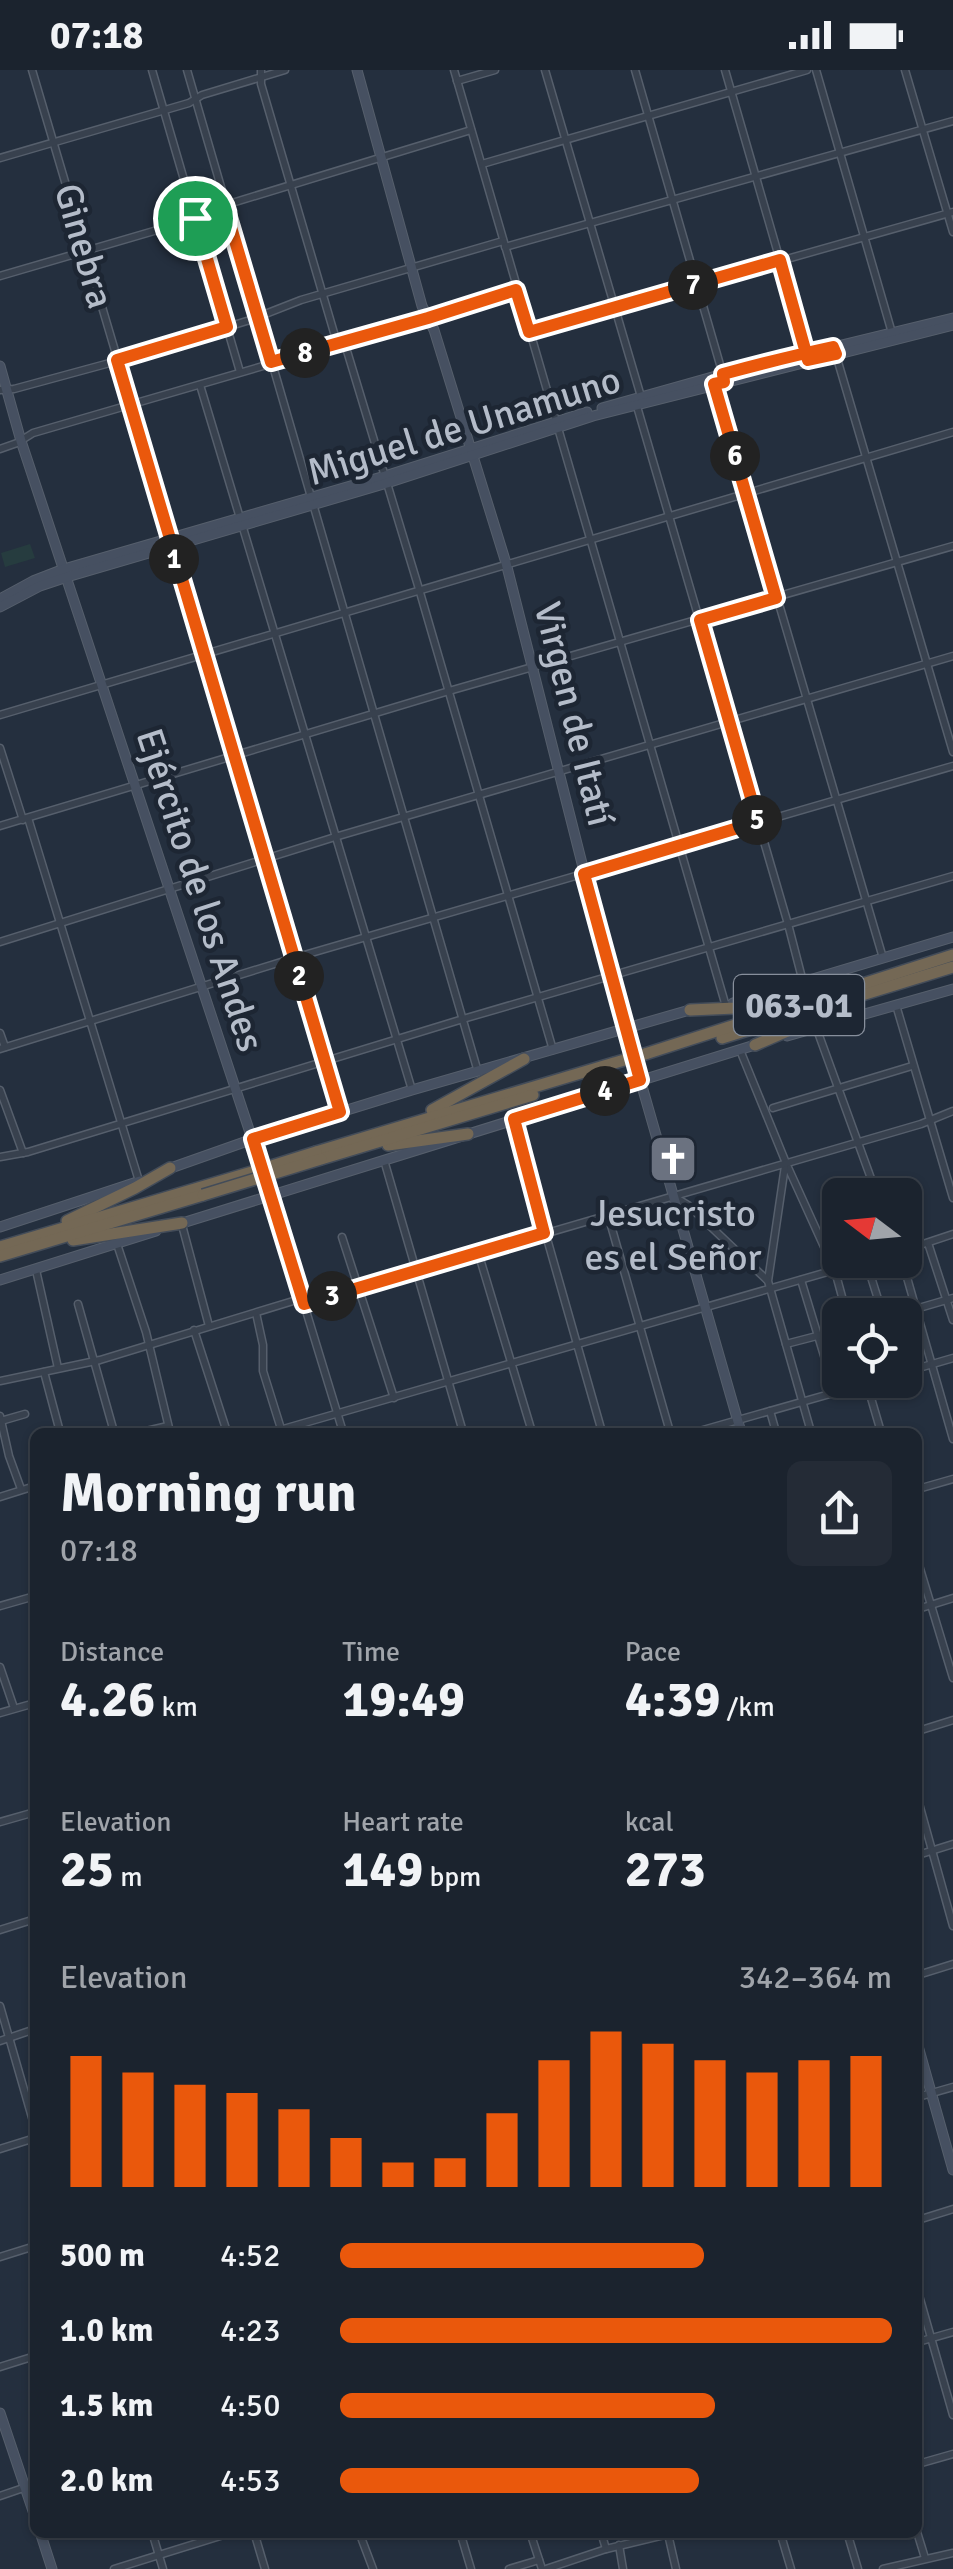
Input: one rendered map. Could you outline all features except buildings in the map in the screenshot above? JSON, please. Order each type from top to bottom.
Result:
[{"type":"highway","name":"063-01","points":[[322,1156],[364,1137],[646,1058],[880,984],[953,955]]},
{"type":"highway","name":"063-01","points":[[880,984],[953,967]]},
{"type":"highway","points":[[690,1010],[735,1008],[880,984]]},
{"type":"highway","points":[[755,1045],[880,984]]},
{"type":"highway","points":[[364,1137],[448,1103],[524,1059]]},
{"type":"highway","name":"063-01","points":[[0,1246],[322,1156],[615,1066]]},
{"type":"highway","points":[[322,1156],[468,1134]]},
{"type":"highway","points":[[14,1242],[106,1202],[170,1168]]},
{"type":"highway","name":"063-01","points":[[0,1256],[201,1191]]},
{"type":"highway","points":[[0,1256],[83,1238],[182,1224]]},
{"type":"street","name":"Ginebra","points":[[32,70],[340,1112]]},
{"type":"street","points":[[152,70],[240,372]]},
{"type":"street","points":[[187,70],[478,1072]]},
{"type":"street","points":[[0,158],[190,103],[261,74],[285,70]]},
{"type":"street","name":"Virgen de Itatí","points":[[357,70],[422,306],[434,330],[506,563],[611,978],[741,1428]]},
{"type":"street","points":[[454,70],[724,1003]]},
{"type":"street","points":[[457,81],[495,70]]},
{"type":"street","points":[[545,70],[803,984]]},
{"type":"street","points":[[635,70],[697,284],[746,494],[883,958]]},
{"type":"street","points":[[725,70],[808,356]]},
{"type":"street","points":[[482,164],[807,70]]},
{"type":"street","points":[[816,70],[892,336]]},
{"type":"street","points":[[905,70],[953,232]]},
{"type":"street","points":[[261,74],[324,293],[419,589],[553,1050]]},
{"type":"street","points":[[4,390],[117,360],[411,268],[590,224],[953,121]]},
{"type":"street","points":[[0,276],[470,130]]},
{"type":"street","points":[[529,332],[950,212]]},
{"type":"street","points":[[0,449],[33,433],[516,290]]},
{"type":"street","name":"Miguel de Unamuno","points":[[0,599],[33,581],[386,479],[638,400],[953,322]]},
{"type":"street","points":[[834,350],[953,752]]},
{"type":"street","name":"Ejército de los Andes","points":[[0,366],[4,390],[253,1139],[342,1428]]},
{"type":"street","points":[[200,385],[412,1090]]},
{"type":"street","points":[[0,715],[953,432]]},
{"type":"street","points":[[0,826],[953,546]]},
{"type":"street","name":"Miguel de Unamuno","points":[[0,607],[65,573]]},
{"type":"street","points":[[0,942],[335,837],[953,656]]},
{"type":"street","points":[[0,748],[139,1181]]},
{"type":"street","points":[[0,1034],[3,1048],[294,958],[953,766]]},
{"type":"street","points":[[0,1157],[953,876]]},
{"type":"street","points":[[0,1228],[253,1139],[412,1090],[706,1005],[741,1001],[803,984],[953,938]]},
{"type":"street","points":[[0,1280],[640,1080],[953,989]]},
{"type":"street","points":[[896,1006],[953,1198]]},
{"type":"street","points":[[816,1027],[871,1178]]},
{"type":"street","points":[[740,1050],[822,1242]]},
{"type":"street","points":[[773,1108],[912,1066]]},
{"type":"street","points":[[0,1090],[23,1153]]},
{"type":"street","points":[[0,1381],[93,1361],[256,1313],[360,1288],[953,1112]]},
{"type":"street","points":[[514,1119],[601,1428]]},
{"type":"street","points":[[384,1160],[462,1428]]},
{"type":"street","points":[[786,1163],[770,1285],[810,1428]]},
{"type":"street","points":[[672,1196],[688,1205],[770,1285]]},
{"type":"street","points":[[608,1215],[669,1428]]},
{"type":"street","points":[[182,1224],[209,1326]]},
{"type":"street","points":[[922,1244],[953,1234]]},
{"type":"street","points":[[342,1237],[394,1398]]},
{"type":"street","points":[[928,1242],[950,1299],[953,1320]]},
{"type":"street","points":[[117,1244],[169,1428]]},
{"type":"street","points":[[478,1252],[531,1428]]},
{"type":"street","points":[[36,1270],[58,1368]]},
{"type":"street","points":[[293,1428],[706,1308],[770,1285],[822,1274]]},
{"type":"street","points":[[801,1280],[822,1349]]},
{"type":"street","points":[[922,1307],[950,1299]]},
{"type":"street","points":[[78,1304],[113,1428]]},
{"type":"street","points":[[256,1313],[263,1344],[263,1371],[278,1428]]},
{"type":"street","points":[[194,1330],[226,1428]]},
{"type":"street","points":[[922,1330],[953,1439]]},
{"type":"street","points":[[786,1344],[822,1335]]},
{"type":"street","points":[[922,1367],[953,1358]]},
{"type":"street","points":[[44,1372],[59,1428]]},
{"type":"street","points":[[710,1428],[822,1396]]},
{"type":"street","points":[[871,1398],[880,1428]]},
{"type":"street","points":[[770,1411],[775,1428]]},
{"type":"street","points":[[21,1490],[0,1418],[24,1414]]},
{"type":"street","points":[[922,1488],[953,1480]]},
{"type":"street","points":[[0,1496],[30,1487]]},
{"type":"street","points":[[922,1576],[953,1678]]},
{"type":"street","points":[[0,1606],[30,1597]]},
{"type":"street","points":[[922,1608],[953,1598]]},
{"type":"street","points":[[0,1667],[14,1708]]},
{"type":"street","points":[[0,1713],[30,1703]]},
{"type":"street","points":[[922,1730],[953,1720]]},
{"type":"street","points":[[0,1822],[30,1813]]},
{"type":"street","points":[[922,1814],[953,1926]]},
{"type":"street","points":[[922,1853],[953,1844]]},
{"type":"street","points":[[0,1930],[30,1920]]},
{"type":"street","points":[[922,1974],[953,1964]]},
{"type":"street","points":[[0,2006],[30,2111]]},
{"type":"street","points":[[0,2041],[30,2031]]},
{"type":"street","points":[[922,2059],[953,2170]]},
{"type":"street","points":[[922,2097],[953,2087]]},
{"type":"street","points":[[0,2149],[30,2140]]},
{"type":"street","points":[[922,2219],[953,2210]]},
{"type":"street","points":[[0,2258],[30,2248]]},
{"type":"street","points":[[922,2306],[953,2415]]},
{"type":"street","points":[[922,2341],[953,2332]]},
{"type":"street","points":[[0,2367],[30,2358]]},
{"type":"street","points":[[0,2413],[30,2486],[0,2496]]},
{"type":"street","points":[[922,2463],[953,2454]]},
{"type":"street","points":[[42,2538],[52,2569]]},
{"type":"street","points":[[154,2538],[163,2569]]},
{"type":"street","points":[[114,2569],[214,2538]]},
{"type":"street","points":[[256,2538],[265,2569]]},
{"type":"street","points":[[361,2538],[373,2569]]},
{"type":"street","points":[[462,2538],[471,2569]]},
{"type":"street","points":[[532,2538],[544,2569],[650,2538]]},
{"type":"street","points":[[603,2538],[606,2549]]},
{"type":"street","points":[[672,2538],[676,2569]]},
{"type":"street","points":[[782,2538],[790,2569]]},
{"type":"street","points":[[849,2538],[858,2569]]},
{"type":"street","points":[[920,2538],[925,2558]]},
{"type":"street","points":[[620,2545],[623,2569]]},
{"type":"street","points":[[883,2569],[953,2553]]},
{"type":"street","points":[[508,2569],[539,2560]]},
{"type":"green space","points":[[30,544],[35,558],[5,567],[1,553]]},
{"type":"place","name":"Jesucristo es el Señor","points":[[673,1159]]},
{"type":"route","points":[[195,218],[225,207],[271,362],[516,290],[529,332],[780,260],[806,353],[808,360],[836,354],[833,347],[806,353],[760,364],[723,374],[724,382],[714,384],[776,598],[700,620],[758,822],[584,874],[640,1080],[514,1119],[544,1233],[304,1304],[253,1139],[340,1112],[117,360],[227,327],[195,218]]}]
